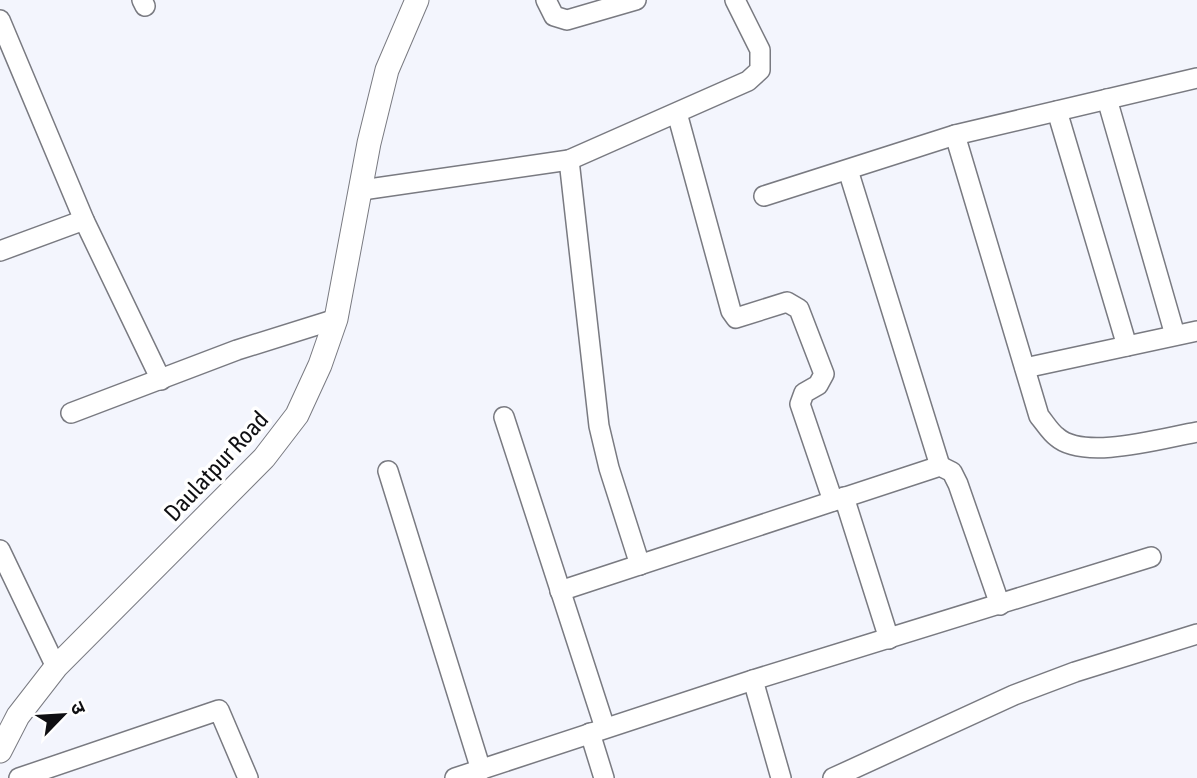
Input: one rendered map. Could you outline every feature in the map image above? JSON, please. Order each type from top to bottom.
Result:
[{"type":"street","name":"Daulatpur Road","points":[[1,744],[32,695],[56,667],[264,458],[296,415],[320,365],[336,319],[369,143],[387,70],[417,0]]},
{"type":"street","points":[[547,0],[554,16],[567,20],[636,0]]},
{"type":"street","points":[[362,190],[569,160],[748,81],[760,70],[760,50],[735,0]]},
{"type":"street","points":[[0,20],[84,220],[161,380]]},
{"type":"street","points":[[764,196],[955,135],[1197,78]]},
{"type":"street","points":[[1107,99],[1175,335]]},
{"type":"street","points":[[1057,111],[1127,346]]},
{"type":"street","points":[[677,113],[731,311],[736,318],[787,302],[799,309],[824,374],[818,385],[804,393],[800,404],[839,499],[889,639]]},
{"type":"street","points":[[955,135],[1039,416],[1057,438],[1080,448],[1113,446],[1197,432]]},
{"type":"street","points":[[569,160],[599,426],[609,468],[640,565]]},
{"type":"street","points":[[848,170],[940,466]]},
{"type":"street","points":[[0,251],[84,220]]},
{"type":"street","points":[[71,413],[264,340],[336,319]]},
{"type":"street","points":[[1025,368],[1197,331]]},
{"type":"street","points":[[504,417],[560,591],[597,731],[604,778]]},
{"type":"street","points":[[560,591],[940,466],[952,472],[958,484],[1000,606]]},
{"type":"street","points":[[388,471],[481,770]]},
{"type":"street","points":[[0,550],[56,667]]},
{"type":"street","points":[[459,777],[753,680],[1151,558]]},
{"type":"street","points":[[833,778],[1014,695],[1075,672],[1197,634]]},
{"type":"street","points":[[753,680],[780,778]]},
{"type":"street","points":[[19,778],[219,710],[248,778]]}]
